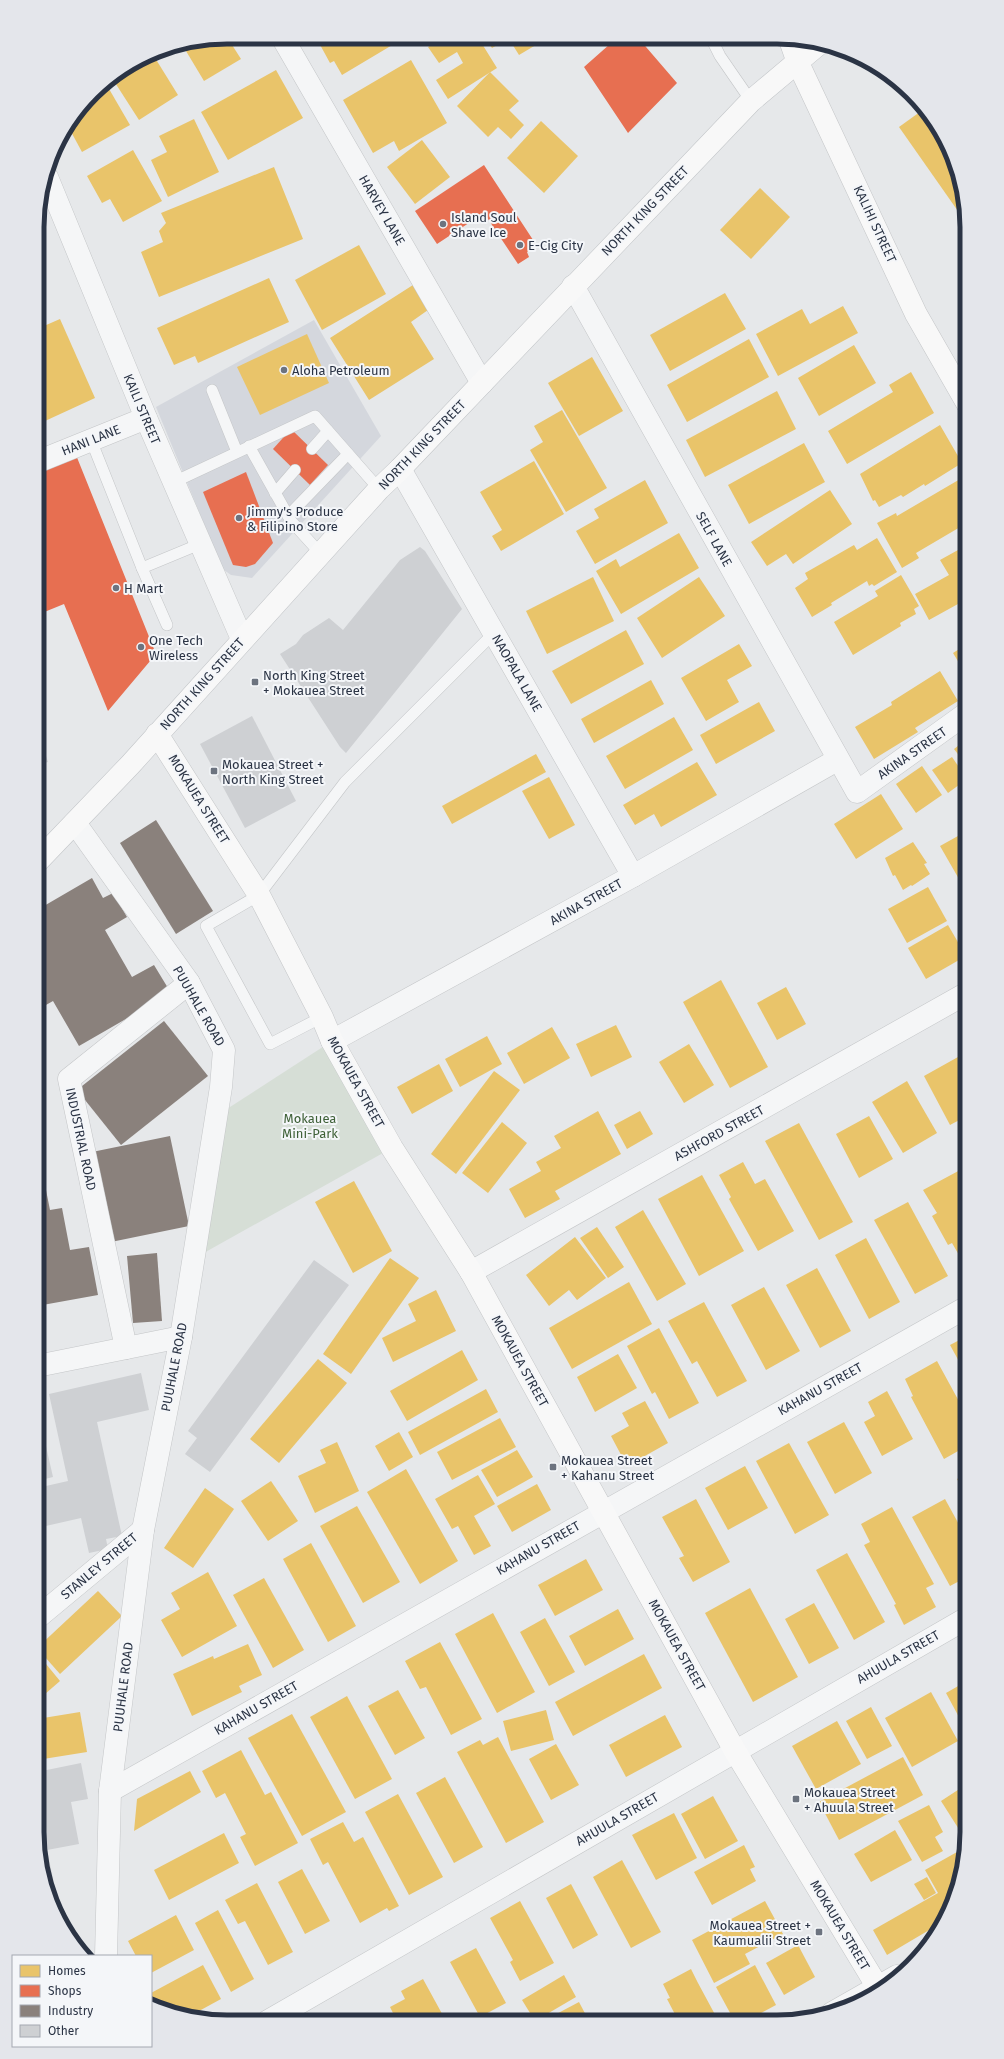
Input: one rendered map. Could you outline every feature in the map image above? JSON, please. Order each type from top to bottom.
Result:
[{"type":"main road","name":"KALIHI STREET","points":[[792,44],[798,62],[916,314],[960,391]]},
{"type":"main road","name":"NORTH KING STREET","points":[[44,855],[157,734],[379,489],[400,469],[751,101],[814,48]]},
{"type":"main road","name":"MOKAUEA STREET","points":[[157,734],[259,895],[322,1017],[332,1041],[392,1148],[471,1272],[735,1751],[877,1985]]},
{"type":"street","name":"HARVEY LANE","points":[[286,44],[482,382]]},
{"type":"street","name":"KAILI STREET","points":[[49,183],[146,418],[242,639]]},
{"type":"street","name":"SELF LANE","points":[[573,286],[837,760],[857,792]]},
{"type":"street","name":"HANI LANE","points":[[44,459],[146,418]]},
{"type":"street","name":"NAOPALA LANE","points":[[400,469],[633,876]]},
{"type":"street","name":"AKINA STREET","points":[[857,792],[960,719]]},
{"type":"street","name":"AKINA STREET","points":[[332,1041],[633,876],[837,760]]},
{"type":"street","name":"PUUHALE ROAD","points":[[75,823],[189,984],[224,1050],[221,1087],[181,1337],[143,1530],[110,1791],[106,1955]]},
{"type":"street","name":"INDUSTRIAL ROAD","points":[[126,1348],[69,1079],[189,984]]},
{"type":"street","name":"ASHFORD STREET","points":[[471,1272],[960,997]]},
{"type":"street","name":"KAHANU STREET","points":[[110,1791],[603,1511],[960,1311]]},
{"type":"street","points":[[44,1365],[181,1337]]},
{"type":"street","name":"STANLEY STREET","points":[[44,1612],[143,1530]]},
{"type":"street","name":"AHUULA STREET","points":[[277,2015],[960,1622]]},
{"type":"lane","points":[[714,44],[720,56],[751,101]]},
{"type":"lane","points":[[212,390],[237,452]]},
{"type":"lane","points":[[174,482],[314,416],[379,489]]},
{"type":"lane","points":[[312,449],[328,431]]},
{"type":"lane","points":[[92,440],[142,568],[167,625]]},
{"type":"lane","points":[[249,446],[288,516],[320,553]]},
{"type":"lane","points":[[288,516],[348,454]]},
{"type":"lane","points":[[275,493],[295,470]]},
{"type":"lane","points":[[142,568],[200,544]]},
{"type":"lane","points":[[322,1017],[270,1044],[206,926],[259,895],[344,782],[494,633]]},
{"type":"shaded area","points":[[314,320],[381,436],[252,578],[231,575],[224,570],[219,560],[156,407]]},
{"type":"green space","name":"Mokauea Mini-Park","points":[[332,1041],[392,1148],[193,1259],[216,1116]]},
{"type":"building: Homes","points":[[215,44],[231,44],[241,59],[204,81],[185,49]]},
{"type":"building: Homes","points":[[320,44],[394,44],[342,75],[334,61],[330,63]]},
{"type":"building: Homes","points":[[432,44],[482,44],[497,68],[448,99],[436,80],[463,63],[457,52],[439,63],[428,47]]},
{"type":"building: Homes","points":[[489,44],[499,44],[492,48]]},
{"type":"building: Homes","points":[[512,44],[538,44],[519,55]]},
{"type":"building: Homes","points":[[156,59],[178,95],[139,120],[115,83],[125,75]]},
{"type":"building: Homes","points":[[411,60],[447,123],[399,151],[394,141],[373,153],[343,100]]},
{"type":"building: Homes","points":[[276,70],[303,118],[228,160],[201,112]]},
{"type":"building: Homes","points":[[490,72],[519,101],[509,110],[524,125],[511,139],[498,127],[488,137],[457,106]]},
{"type":"building: Homes","points":[[108,87],[130,125],[82,152],[71,132],[89,106]]},
{"type":"building: Homes","points":[[919,112],[929,125],[941,146],[950,168],[954,180],[960,214],[899,127]]},
{"type":"building: Homes","points":[[194,119],[219,172],[168,197],[151,160],[167,152],[159,136]]},
{"type":"building: Homes","points":[[541,121],[578,156],[544,193],[507,158]]},
{"type":"building: Homes","points":[[422,140],[450,177],[415,204],[387,167]]},
{"type":"building: Homes","points":[[133,150],[162,201],[123,222],[110,199],[102,203],[87,176]]},
{"type":"building: Homes","points":[[274,167],[303,239],[159,297],[141,252],[163,242],[159,231],[166,223],[161,213]]},
{"type":"building: Homes","points":[[760,188],[790,217],[751,259],[720,230]]},
{"type":"building: Homes","points":[[359,245],[386,294],[322,330],[295,280]]},
{"type":"building: Homes","points":[[269,278],[289,322],[198,363],[195,356],[174,365],[157,328]]},
{"type":"building: Homes","points":[[413,285],[428,310],[411,322],[434,359],[369,400],[330,338]]},
{"type":"building: Homes","points":[[725,293],[746,329],[670,371],[650,335]]},
{"type":"building: Homes","points":[[843,306],[858,333],[778,376],[756,334],[802,309],[810,324]]},
{"type":"building: Homes","points":[[60,319],[95,398],[45,421],[44,419],[44,326]]},
{"type":"building: Homes","points":[[307,334],[329,383],[260,415],[237,367]]},
{"type":"building: Homes","points":[[749,339],[769,377],[687,422],[667,385]]},
{"type":"building: Homes","points":[[854,345],[876,383],[819,416],[798,378]]},
{"type":"building: Homes","points":[[592,357],[623,411],[579,436],[548,383]]},
{"type":"building: Homes","points":[[911,372],[934,413],[847,464],[828,431],[893,392],[889,385]]},
{"type":"building: Homes","points":[[777,391],[796,429],[705,477],[686,440]]},
{"type":"building: Homes","points":[[562,410],[607,488],[566,512],[530,450],[543,442],[534,426]]},
{"type":"building: Homes","points":[[940,425],[960,460],[960,464],[925,486],[924,484],[903,497],[901,495],[879,507],[875,500],[873,501],[860,474]]},
{"type":"building: Homes","points":[[804,443],[825,482],[749,524],[728,485]]},
{"type":"building: Homes","points":[[534,461],[564,514],[501,551],[492,536],[502,530],[480,492]]},
{"type":"building: Homes","points":[[960,479],[960,527],[916,553],[919,558],[902,568],[877,523],[896,513],[897,516]]},
{"type":"building: Homes","points":[[645,480],[668,523],[595,564],[576,531],[599,518],[594,509]]},
{"type":"building: Homes","points":[[830,490],[852,524],[793,564],[786,554],[767,566],[751,542]]},
{"type":"building: Homes","points":[[679,533],[699,568],[621,614],[596,571],[616,559],[620,567]]},
{"type":"building: Homes","points":[[877,538],[897,572],[874,586],[872,584],[869,586],[867,581],[831,603],[832,605],[812,617],[795,588],[808,579],[805,573],[854,545],[857,550]]},
{"type":"building: Homes","points":[[960,549],[960,603],[929,620],[915,594],[949,575],[940,560]]},
{"type":"building: Homes","points":[[901,575],[919,606],[914,609],[916,614],[900,623],[901,626],[853,655],[834,622],[878,596],[875,591]]},
{"type":"building: Homes","points":[[593,577],[614,621],[547,654],[526,611]]},
{"type":"building: Homes","points":[[699,577],[725,616],[662,658],[637,618]]},
{"type":"building: Homes","points":[[626,630],[644,664],[571,704],[552,671]]},
{"type":"building: Homes","points":[[739,644],[752,666],[727,680],[739,702],[706,721],[681,678]]},
{"type":"building: Homes","points":[[960,648],[960,664],[953,653]]},
{"type":"building: Homes","points":[[940,671],[958,701],[915,728],[918,732],[874,759],[855,727],[892,705],[891,702]]},
{"type":"building: Homes","points":[[651,680],[664,704],[594,743],[581,719]]},
{"type":"building: Homes","points":[[759,702],[775,731],[716,764],[700,735]]},
{"type":"building: Homes","points":[[674,717],[693,750],[625,789],[606,756]]},
{"type":"building: Homes","points":[[960,744],[960,757],[954,749]]},
{"type":"building: Homes","points":[[536,754],[546,772],[452,824],[442,806]]},
{"type":"building: Homes","points":[[952,757],[960,769],[960,784],[948,793],[932,770]]},
{"type":"building: Homes","points":[[697,762],[717,795],[661,827],[654,814],[635,825],[623,805]]},
{"type":"building: Homes","points":[[922,766],[942,795],[916,813],[896,784]]},
{"type":"building: Homes","points":[[549,777],[575,825],[549,839],[522,791]]},
{"type":"building: Homes","points":[[881,794],[903,829],[856,859],[834,824]]},
{"type":"building: Homes","points":[[960,835],[960,881],[940,846]]},
{"type":"building: Homes","points":[[913,842],[927,863],[924,864],[930,874],[903,890],[895,875],[893,876],[885,858]]},
{"type":"building: Homes","points":[[928,887],[947,921],[907,943],[888,909]]},
{"type":"building: Homes","points":[[948,925],[960,946],[960,959],[926,979],[908,948]]},
{"type":"building: Homes","points":[[721,980],[768,1067],[730,1088],[683,1002]]},
{"type":"building: Homes","points":[[786,987],[806,1024],[777,1040],[757,1003]]},
{"type":"building: Homes","points":[[616,1025],[632,1057],[591,1077],[576,1044]]},
{"type":"building: Homes","points":[[552,1027],[570,1058],[524,1084],[507,1053]]},
{"type":"building: Homes","points":[[487,1036],[502,1064],[460,1087],[445,1059]]},
{"type":"building: Homes","points":[[689,1044],[714,1085],[684,1103],[659,1062]]},
{"type":"building: Homes","points":[[958,1057],[960,1061],[960,1120],[950,1125],[924,1076]]},
{"type":"building: Homes","points":[[439,1064],[453,1091],[412,1114],[397,1087]]},
{"type":"building: Homes","points":[[494,1071],[520,1090],[456,1174],[431,1154]]},
{"type":"building: Homes","points":[[907,1081],[937,1133],[903,1153],[872,1102]]},
{"type":"building: Homes","points":[[598,1111],[621,1154],[555,1191],[560,1199],[525,1218],[509,1189],[541,1171],[536,1162],[561,1148],[554,1136]]},
{"type":"building: Homes","points":[[640,1111],[653,1134],[627,1149],[614,1125]]},
{"type":"building: Homes","points":[[869,1116],[893,1159],[859,1178],[836,1134]]},
{"type":"building: Homes","points":[[502,1122],[527,1143],[488,1193],[462,1173]]},
{"type":"building: Homes","points":[[799,1123],[853,1222],[819,1240],[765,1141]]},
{"type":"building: Homes","points":[[743,1162],[755,1184],[765,1179],[794,1231],[758,1251],[729,1199],[731,1197],[719,1175]]},
{"type":"building: Homes","points":[[960,1170],[960,1257],[952,1243],[948,1245],[932,1216],[937,1213],[923,1190]]},
{"type":"building: Homes","points":[[702,1175],[744,1251],[699,1276],[658,1199]]},
{"type":"building: Homes","points":[[354,1181],[392,1251],[353,1273],[315,1202]]},
{"type":"building: Homes","points":[[908,1202],[948,1276],[915,1294],[874,1220]]},
{"type":"building: Homes","points":[[643,1210],[686,1284],[657,1301],[615,1227]]},
{"type":"building: Homes","points":[[597,1227],[624,1267],[608,1278],[580,1238]]},
{"type":"building: Homes","points":[[575,1237],[606,1278],[577,1300],[569,1290],[549,1306],[526,1275]]},
{"type":"building: Homes","points":[[866,1238],[900,1302],[869,1319],[835,1255]]},
{"type":"building: Homes","points":[[390,1258],[419,1278],[351,1374],[323,1354]]},
{"type":"building: Homes","points":[[817,1268],[851,1331],[820,1348],[786,1285]]},
{"type":"building: Homes","points":[[629,1282],[652,1324],[572,1369],[549,1328]]},
{"type":"building: Homes","points":[[764,1287],[800,1351],[766,1370],[731,1305]]},
{"type":"building: Homes","points":[[436,1290],[456,1331],[393,1362],[382,1338],[416,1321],[408,1304]]},
{"type":"building: Homes","points":[[704,1302],[747,1381],[717,1397],[697,1361],[692,1364],[668,1321]]},
{"type":"building: Homes","points":[[659,1328],[699,1403],[669,1419],[655,1392],[652,1394],[627,1346]]},
{"type":"building: Homes","points":[[960,1340],[960,1363],[950,1345]]},
{"type":"building: Homes","points":[[462,1350],[478,1380],[407,1421],[390,1391]]},
{"type":"building: Homes","points":[[618,1354],[637,1388],[595,1412],[577,1377]]},
{"type":"building: Homes","points":[[318,1359],[347,1383],[279,1463],[250,1439]]},
{"type":"building: Homes","points":[[937,1361],[960,1403],[960,1450],[944,1459],[911,1397],[913,1396],[905,1379]]},
{"type":"building: Homes","points":[[486,1389],[498,1412],[420,1455],[408,1432]]},
{"type":"building: Homes","points":[[887,1391],[913,1439],[882,1456],[864,1422],[875,1416],[868,1402]]},
{"type":"building: Homes","points":[[645,1401],[668,1443],[627,1466],[611,1436],[629,1426],[622,1413]]},
{"type":"building: Homes","points":[[500,1418],[516,1447],[452,1480],[437,1452]]},
{"type":"building: Homes","points":[[844,1422],[872,1473],[835,1494],[807,1442]]},
{"type":"building: Homes","points":[[399,1432],[413,1457],[389,1471],[375,1446]]},
{"type":"building: Homes","points":[[337,1442],[359,1491],[315,1513],[298,1476],[326,1463],[320,1450]]},
{"type":"building: Homes","points":[[789,1443],[829,1515],[795,1534],[756,1461]]},
{"type":"building: Homes","points":[[517,1450],[533,1477],[497,1497],[481,1470]]},
{"type":"building: Homes","points":[[745,1466],[768,1508],[728,1530],[705,1488]]},
{"type":"building: Homes","points":[[406,1469],[458,1561],[420,1584],[367,1492]]},
{"type":"building: Homes","points":[[478,1475],[495,1504],[474,1516],[491,1546],[474,1555],[458,1526],[452,1529],[435,1499]]},
{"type":"building: Homes","points":[[960,1478],[960,1484],[957,1479]]},
{"type":"building: Homes","points":[[271,1481],[298,1521],[268,1541],[241,1501]]},
{"type":"building: Homes","points":[[537,1484],[551,1510],[512,1532],[497,1506]]},
{"type":"building: Homes","points":[[205,1488],[234,1509],[193,1568],[164,1548]]},
{"type":"building: Homes","points":[[696,1499],[730,1562],[693,1582],[679,1558],[684,1556],[662,1517]]},
{"type":"building: Homes","points":[[945,1499],[960,1526],[960,1581],[950,1586],[912,1517]]},
{"type":"building: Homes","points":[[357,1506],[400,1582],[363,1603],[320,1526]]},
{"type":"building: Homes","points":[[892,1507],[934,1584],[926,1588],[936,1607],[904,1625],[894,1605],[896,1604],[864,1545],[870,1542],[861,1524]]},
{"type":"building: Homes","points":[[311,1543],[356,1626],[328,1642],[283,1559]]},
{"type":"building: Homes","points":[[847,1553],[885,1622],[854,1640],[816,1570]]},
{"type":"building: Homes","points":[[586,1559],[603,1590],[555,1616],[538,1585]]},
{"type":"building: Homes","points":[[208,1572],[237,1626],[182,1657],[161,1620],[180,1609],[171,1593]]},
{"type":"building: Homes","points":[[264,1578],[304,1650],[273,1668],[233,1595]]},
{"type":"building: Homes","points":[[750,1588],[798,1677],[753,1702],[705,1613]]},
{"type":"building: Homes","points":[[98,1591],[122,1616],[60,1674],[44,1656],[44,1641]]},
{"type":"building: Homes","points":[[814,1603],[839,1648],[809,1664],[785,1619]]},
{"type":"building: Homes","points":[[618,1609],[634,1639],[585,1666],[569,1636]]},
{"type":"building: Homes","points":[[493,1613],[535,1692],[497,1713],[455,1634]]},
{"type":"building: Homes","points":[[545,1618],[575,1672],[549,1686],[520,1632]]},
{"type":"building: Homes","points":[[440,1642],[482,1719],[451,1735],[426,1687],[420,1689],[405,1661]]},
{"type":"building: Homes","points":[[248,1644],[262,1675],[239,1686],[242,1692],[192,1716],[173,1674],[213,1656],[214,1659]]},
{"type":"building: Homes","points":[[644,1654],[662,1688],[573,1736],[555,1702]]},
{"type":"building: Homes","points":[[44,1662],[60,1681],[44,1695]]},
{"type":"building: Homes","points":[[960,1685],[960,1719],[946,1693]]},
{"type":"building: Homes","points":[[398,1690],[425,1738],[395,1755],[368,1706]]},
{"type":"building: Homes","points":[[931,1692],[958,1741],[912,1767],[885,1718]]},
{"type":"building: Homes","points":[[347,1696],[392,1779],[355,1799],[310,1717]]},
{"type":"building: Homes","points":[[871,1707],[892,1746],[867,1759],[846,1721]]},
{"type":"building: Homes","points":[[546,1710],[554,1740],[511,1751],[503,1721]]},
{"type":"building: Homes","points":[[80,1712],[87,1752],[44,1759],[44,1718]]},
{"type":"building: Homes","points":[[292,1714],[346,1812],[302,1836],[248,1738]]},
{"type":"building: Homes","points":[[665,1715],[682,1747],[626,1777],[609,1745]]},
{"type":"building: Homes","points":[[837,1721],[861,1764],[816,1789],[792,1746]]},
{"type":"building: Homes","points":[[498,1737],[544,1822],[506,1843],[457,1752],[480,1740],[483,1745]]},
{"type":"building: Homes","points":[[556,1744],[579,1785],[551,1800],[529,1759]]},
{"type":"building: Homes","points":[[241,1750],[265,1795],[271,1792],[298,1843],[255,1866],[240,1837],[246,1834],[225,1793],[216,1798],[202,1771]]},
{"type":"building: Homes","points":[[903,1757],[923,1795],[839,1840],[819,1802]]},
{"type":"building: Homes","points":[[190,1771],[201,1792],[134,1831],[137,1799]]},
{"type":"building: Homes","points":[[445,1777],[483,1847],[454,1863],[416,1793]]},
{"type":"building: Homes","points":[[960,1789],[960,1831],[941,1801]]},
{"type":"building: Homes","points":[[398,1794],[443,1877],[409,1895],[365,1812]]},
{"type":"building: Homes","points":[[713,1796],[738,1841],[705,1859],[681,1814]]},
{"type":"building: Homes","points":[[929,1805],[943,1832],[935,1837],[943,1851],[922,1862],[898,1821]]},
{"type":"building: Homes","points":[[674,1813],[697,1858],[656,1880],[632,1835]]},
{"type":"building: Homes","points":[[343,1822],[354,1842],[363,1837],[399,1906],[389,1911],[387,1908],[360,1923],[328,1862],[323,1865],[310,1839]]},
{"type":"building: Homes","points":[[895,1830],[912,1860],[871,1882],[854,1854]]},
{"type":"building: Homes","points":[[224,1833],[239,1863],[169,1900],[154,1870]]},
{"type":"building: Homes","points":[[744,1845],[755,1867],[750,1869],[756,1881],[712,1905],[694,1872]]},
{"type":"building: Homes","points":[[957,1852],[958,1854],[954,1879],[950,1891],[941,1913],[932,1928],[887,1955],[873,1930],[938,1893],[925,1870]]},
{"type":"building: Homes","points":[[622,1860],[661,1932],[631,1948],[593,1877]]},
{"type":"building: Homes","points":[[302,1869],[330,1921],[305,1934],[278,1882]]},
{"type":"building: Homes","points":[[927,1877],[936,1893],[924,1900],[914,1884]]},
{"type":"building: Homes","points":[[257,1883],[293,1952],[268,1965],[245,1921],[238,1924],[225,1900]]},
{"type":"building: Homes","points":[[571,1884],[598,1935],[573,1949],[546,1898]]},
{"type":"building: Homes","points":[[520,1901],[554,1963],[520,1981],[510,1962],[513,1960],[490,1918]]},
{"type":"building: Homes","points":[[765,1901],[783,1934],[745,1954],[750,1964],[714,1983],[692,1940]]},
{"type":"building: Homes","points":[[218,1910],[254,1979],[231,1992],[195,1923]]},
{"type":"building: Homes","points":[[176,1915],[194,1950],[152,1972],[152,1955],[135,1955],[128,1941]]},
{"type":"building: Homes","points":[[798,1945],[815,1977],[784,1995],[766,1963]]},
{"type":"building: Homes","points":[[476,1948],[506,2003],[484,2015],[479,2015],[450,1962]]},
{"type":"building: Homes","points":[[203,1965],[221,1999],[197,2012],[180,2009],[157,2001],[152,1999],[152,1992]]},
{"type":"building: Homes","points":[[755,1965],[776,2005],[757,2015],[731,2015],[716,1987]]},
{"type":"building: Homes","points":[[691,1969],[715,2015],[675,2015],[667,1999],[670,1998],[663,1984]]},
{"type":"building: Homes","points":[[564,1975],[576,1997],[545,2015],[531,2015],[522,2000]]},
{"type":"building: Homes","points":[[423,1979],[443,2015],[394,2015],[390,2007],[405,1999],[401,1991]]},
{"type":"building: Homes","points":[[579,2002],[586,2015],[555,2015]]},
{"type":"building: Shops","points":[[610,44],[616,46],[618,44],[643,44],[677,83],[628,133],[584,67]]},
{"type":"building: Shops","points":[[484,165],[537,246],[527,252],[529,257],[518,264],[484,213],[437,244],[415,211]]},
{"type":"building: Shops","points":[[291,429],[328,465],[310,485],[273,449]]},
{"type":"building: Shops","points":[[76,455],[156,654],[108,711],[64,604],[44,612],[44,468]]},
{"type":"building: Shops","name":"Jimmy's Produce & Filipino Store","points":[[246,472],[273,543],[255,564],[246,567],[233,565],[203,492]]},
{"type":"building: Industry","points":[[156,820],[213,911],[176,934],[120,843]]},
{"type":"building: Industry","points":[[92,878],[103,898],[113,893],[127,917],[105,930],[132,977],[154,965],[171,993],[79,1046],[53,1001],[44,1006],[44,906]]},
{"type":"building: Industry","points":[[164,1021],[208,1076],[121,1145],[77,1090]]},
{"type":"building: Industry","points":[[170,1136],[189,1226],[111,1242],[92,1152]]},
{"type":"building: Industry","points":[[44,1180],[50,1210],[62,1208],[70,1250],[89,1247],[98,1295],[44,1305]]},
{"type":"building: Industry","points":[[157,1253],[162,1321],[133,1323],[127,1256]]},
{"type":"building: Other","points":[[420,547],[425,551],[462,609],[346,753],[340,747],[280,654],[296,644],[303,635],[329,618],[343,630],[400,560]]},
{"type":"building: Other","points":[[252,716],[296,801],[245,828],[200,744]]},
{"type":"building: Other","points":[[44,750],[48,762],[44,763]]},
{"type":"building: Other","points":[[314,1260],[349,1285],[210,1472],[185,1454],[197,1438],[188,1431]]},
{"type":"building: Other","points":[[141,1373],[149,1410],[97,1422],[122,1536],[106,1539],[108,1549],[89,1553],[81,1518],[44,1526],[44,1486],[68,1481],[49,1394]]},
{"type":"building: Other","points":[[44,1437],[53,1477],[44,1479]]},
{"type":"building: Other","points":[[81,1763],[88,1799],[71,1802],[79,1844],[47,1850],[56,1893],[55,1893],[50,1879],[44,1844],[44,1771]]},
{"type":"place","name":"Island Soul Shave Ice","points":[[443,224]]},
{"type":"place","name":"E-Cig City","points":[[520,245]]},
{"type":"place","name":"Aloha Petroleum","points":[[284,370]]},
{"type":"place","name":"Jimmy's Produce & Filipino Store","points":[[239,518]]},
{"type":"place","name":"H Mart","points":[[116,588]]},
{"type":"place","name":"One Tech Wireless","points":[[141,647]]},
{"type":"place","name":"North King Street + Mokauea Street","points":[[255,682]]},
{"type":"place","name":"Mokauea Street + North King Street","points":[[214,771]]},
{"type":"place","name":"Mokauea Street + Kahanu Street","points":[[553,1467]]},
{"type":"place","name":"Mokauea Street + Ahuula Street","points":[[796,1799]]},
{"type":"place","name":"Mokauea Street + Kaumualii Street","points":[[819,1932]]}]
